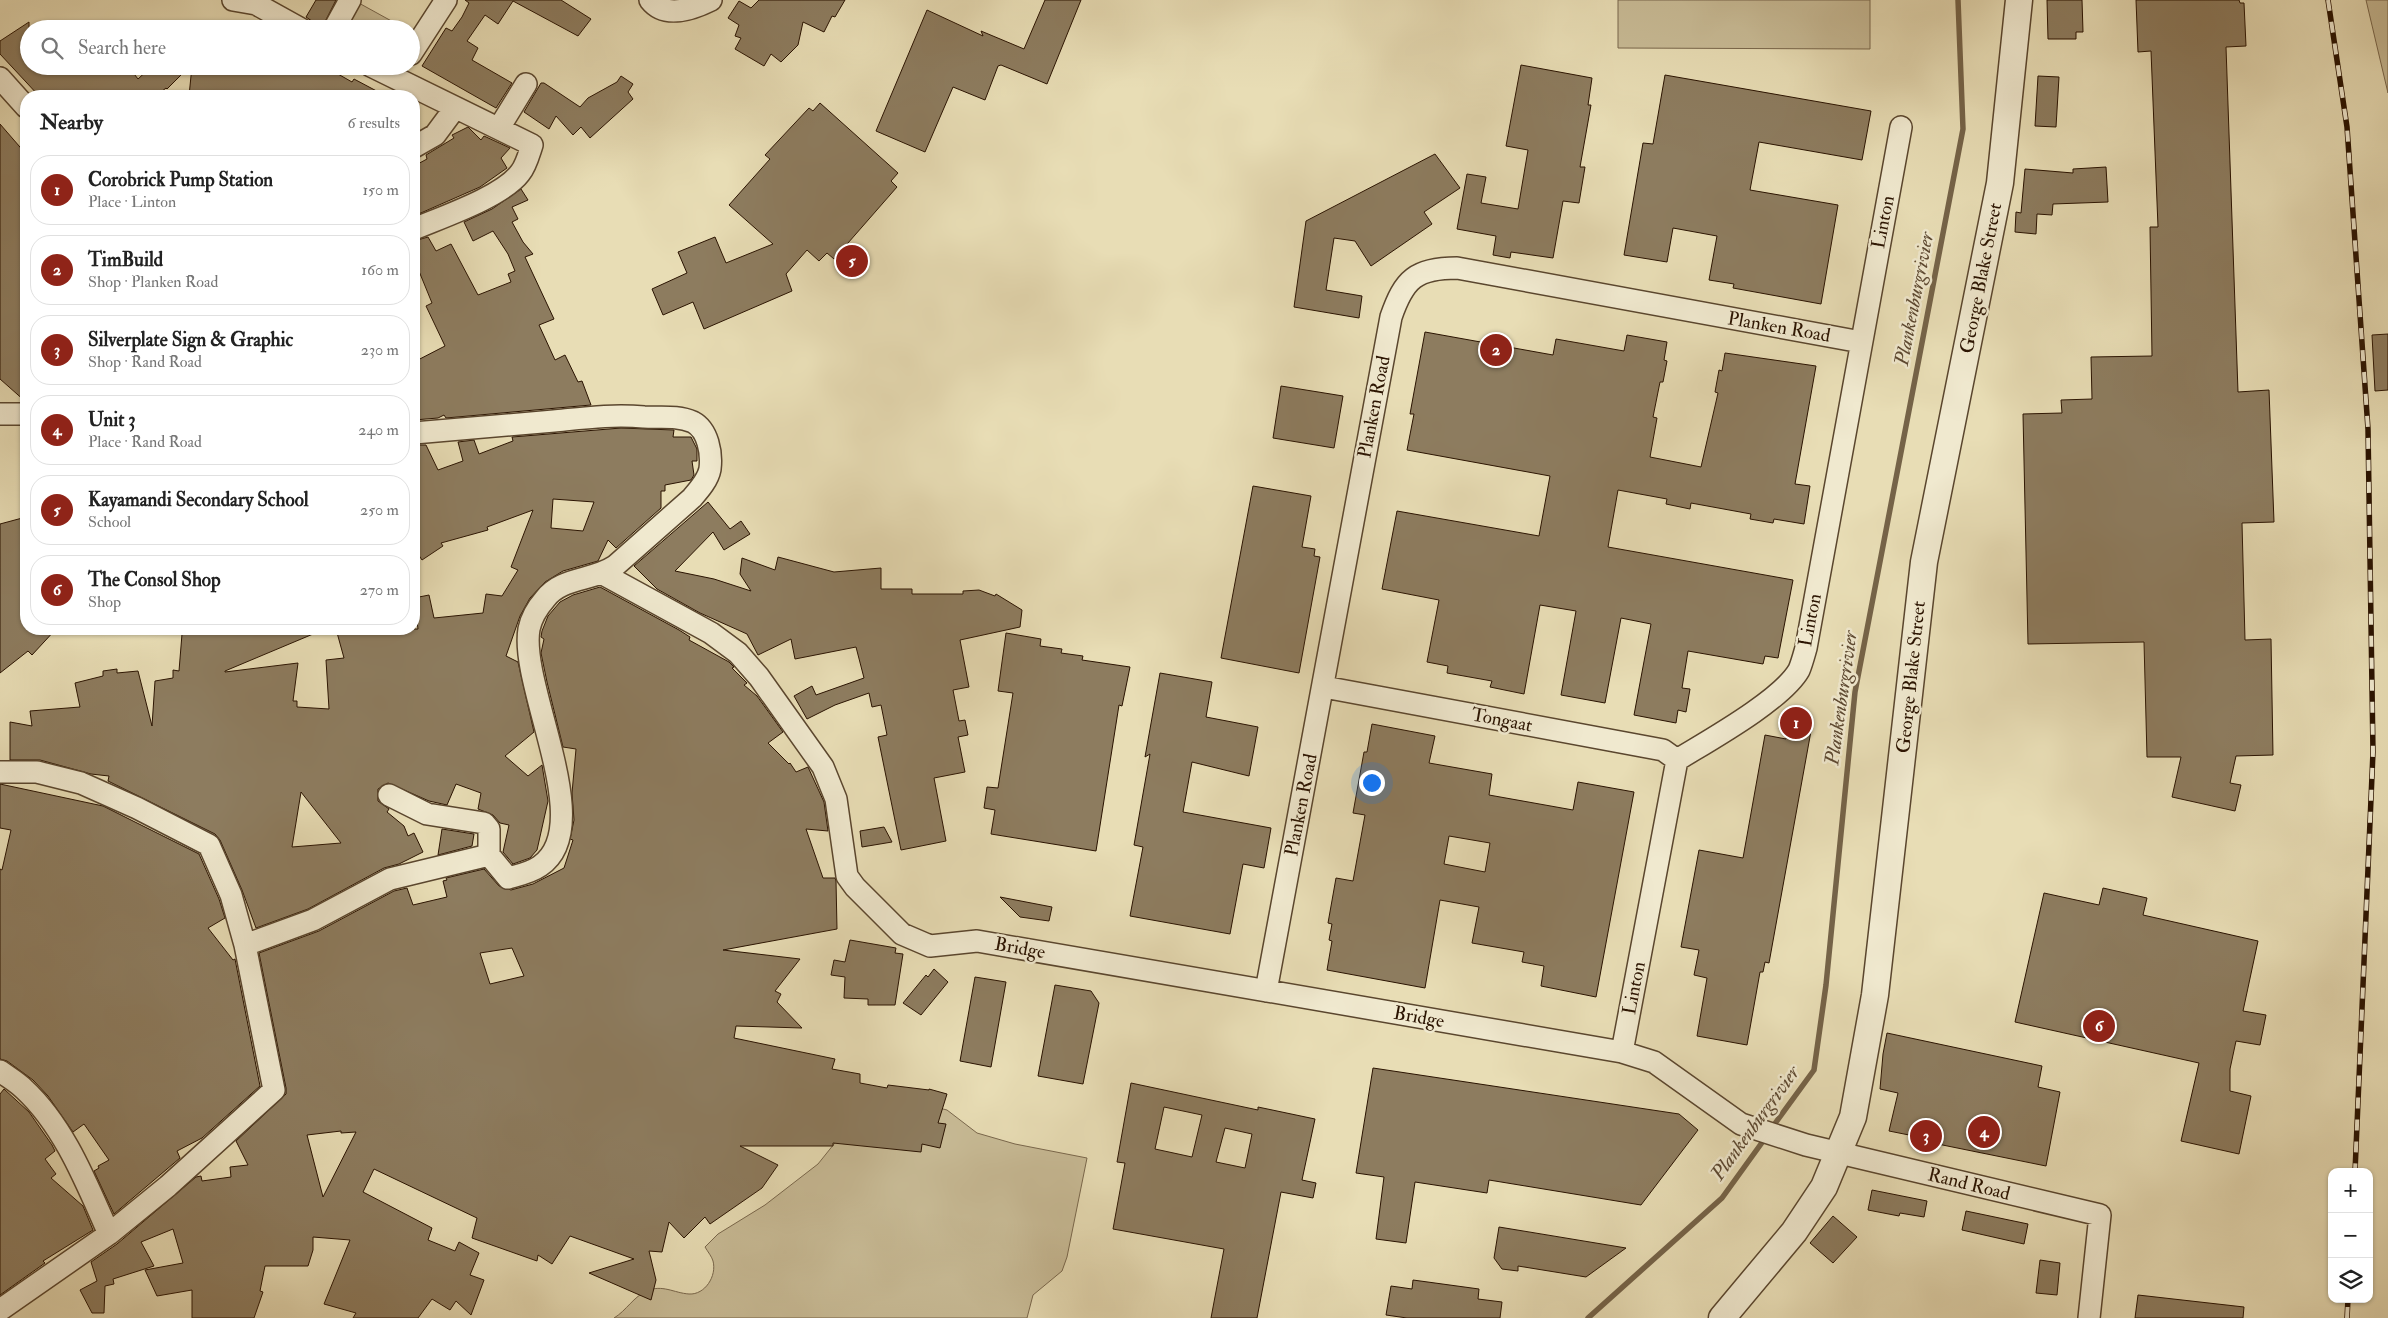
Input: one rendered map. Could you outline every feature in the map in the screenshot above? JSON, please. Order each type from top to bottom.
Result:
[{"type":"street","points":[[233,0],[256,4],[285,20]]},
{"type":"street","points":[[339,20],[350,0]]},
{"type":"street","points":[[420,40],[446,0]]},
{"type":"street","points":[[650,0],[664,10],[677,11],[711,0]]},
{"type":"street","name":"George Blake Street","points":[[1722,1318],[1794,1232],[1824,1187],[1853,1116],[1875,995],[1924,562],[2000,183],[2019,0]]},
{"type":"street","points":[[403,75],[455,108],[532,145],[521,172],[499,191],[420,227]]},
{"type":"street","points":[[0,78],[20,100]]},
{"type":"street","points":[[499,128],[526,84]]},
{"type":"street","points":[[420,144],[435,136],[455,108]]},
{"type":"street","name":"Linton","points":[[1622,1052],[1677,760],[1745,717],[1782,690],[1798,670],[1806,648],[1901,128]]},
{"type":"street","name":"Planken Road","points":[[1266,991],[1324,687],[1391,317],[1399,293],[1416,277],[1434,268],[1457,268],[1861,342]]},
{"type":"street","points":[[0,414],[20,414]]},
{"type":"street","points":[[390,795],[427,814],[484,824],[489,828],[490,834],[489,855],[508,878],[533,870],[548,860],[561,826],[561,798],[534,685],[529,628],[543,600],[556,588],[603,574],[692,498],[702,486],[710,469],[706,436],[694,423],[670,416],[645,417],[629,414],[420,432]]},
{"type":"street","name":"Bridge","points":[[603,574],[712,633],[738,653],[759,677],[823,767],[830,781],[836,799],[847,876],[855,887],[902,934],[930,946],[977,941],[1622,1052],[1654,1062],[1741,1124],[1806,1145],[1839,1152]]},
{"type":"street","name":"Tongaat","points":[[1324,687],[1662,750],[1677,760]]},
{"type":"street","points":[[0,772],[37,772],[81,783],[137,808],[209,845],[231,895],[245,945],[274,1090],[168,1186],[109,1234],[0,1310]]},
{"type":"street","points":[[245,945],[312,920],[390,879],[489,855]]},
{"type":"street","points":[[0,1070],[24,1089],[55,1128],[82,1175],[109,1234]]},
{"type":"street","name":"Rand Road","points":[[1839,1152],[2100,1215],[2089,1318]]},
{"type":"shaded area","points":[[1618,0],[1870,0],[1870,49],[1618,48]]},
{"type":"shaded area","points":[[2366,0],[2388,0],[2388,93]]},
{"type":"shaded area","points":[[357,2],[390,20],[346,20]]},
{"type":"shaded area","points":[[920,1103],[947,1110],[977,1133],[1015,1144],[1087,1158],[1067,1257],[1062,1271],[1033,1295],[1027,1318],[614,1318],[638,1296],[652,1289],[658,1288],[689,1294],[705,1288],[711,1278],[714,1267],[711,1256],[705,1247],[718,1234],[765,1205],[818,1164],[842,1134]]},
{"type":"building","points":[[316,0],[336,0],[326,20],[310,20],[306,17]]},
{"type":"building","points":[[465,0],[561,0],[591,19],[578,36],[513,1],[498,24],[485,15],[467,41],[478,48],[472,60],[512,83],[496,108],[422,66],[446,28],[452,31],[462,17],[469,3]]},
{"type":"building","points":[[759,0],[845,0],[835,17],[832,16],[824,32],[803,22],[798,45],[781,62],[771,54],[764,66],[735,49],[741,38],[735,36],[739,25],[728,18],[739,1],[751,8]]},
{"type":"building","points":[[1045,0],[1081,0],[1047,84],[1001,65],[998,66],[985,100],[953,87],[925,152],[876,131],[927,10],[983,36],[981,31],[1024,49]]},
{"type":"building","points":[[2047,0],[2082,0],[2083,32],[2076,32],[2076,39],[2048,39]]},
{"type":"building","points":[[2136,0],[2239,0],[2240,3],[2244,3],[2246,46],[2226,47],[2238,392],[2269,390],[2274,522],[2242,523],[2245,640],[2271,639],[2273,755],[2236,756],[2230,783],[2241,785],[2235,811],[2172,797],[2181,757],[2147,757],[2144,642],[2028,644],[2023,414],[2062,413],[2061,400],[2092,399],[2091,357],[2152,356],[2150,227],[2158,227],[2151,51],[2138,52]]},
{"type":"building","points":[[20,28],[20,75],[135,75],[138,79],[142,75],[181,75],[167,89],[164,90],[33,90],[0,54],[0,41]]},
{"type":"building","points":[[1521,65],[1592,78],[1588,105],[1591,105],[1580,167],[1585,167],[1579,203],[1563,201],[1553,258],[1511,252],[1510,258],[1493,255],[1496,236],[1457,229],[1467,174],[1486,177],[1481,203],[1518,209],[1528,150],[1506,146]]},
{"type":"building","points":[[191,75],[340,75],[352,82],[354,79],[375,90],[190,90]]},
{"type":"building","points":[[1665,75],[1871,111],[1862,160],[1759,142],[1750,190],[1838,205],[1821,304],[1733,288],[1734,284],[1709,280],[1717,236],[1673,228],[1667,262],[1624,255],[1643,143],[1653,144]]},
{"type":"building","points":[[621,76],[633,84],[628,92],[633,99],[590,138],[581,127],[573,135],[556,116],[549,129],[524,112],[541,83],[544,83],[580,107],[588,98],[617,82]]},
{"type":"building","points":[[2038,76],[2059,77],[2056,127],[2035,126]]},
{"type":"building","points":[[820,103],[898,173],[891,181],[897,187],[834,259],[827,253],[819,261],[807,250],[786,274],[792,291],[704,329],[693,302],[663,315],[652,289],[687,273],[678,252],[715,237],[726,263],[773,244],[729,205],[770,159],[765,155],[809,108],[813,111]]},
{"type":"building","points":[[0,124],[20,147],[20,397],[0,379]]},
{"type":"building","points":[[468,127],[481,140],[484,136],[510,148],[501,158],[507,168],[480,187],[420,213],[420,163],[427,159],[426,155],[454,138],[452,135]]},
{"type":"building","points":[[1435,154],[1460,188],[1424,212],[1432,224],[1371,266],[1355,241],[1334,238],[1326,290],[1362,296],[1359,318],[1294,307],[1306,221]]},
{"type":"building","points":[[2106,167],[2108,202],[2053,204],[2052,215],[2037,214],[2036,234],[2015,232],[2016,212],[2021,213],[2025,169],[2073,173],[2073,169]]},
{"type":"building","points":[[521,189],[528,200],[512,207],[518,219],[512,222],[523,242],[533,254],[525,257],[554,319],[539,325],[555,360],[565,355],[578,382],[582,381],[591,405],[446,418],[444,415],[438,418],[420,420],[420,359],[445,346],[426,306],[432,303],[420,274],[420,239],[428,237],[436,251],[451,244],[478,295],[511,282],[508,274],[515,271],[508,254],[493,231],[473,241],[464,222],[492,209]]},
{"type":"building","points":[[1425,332],[1553,355],[1556,339],[1624,351],[1627,335],[1667,342],[1664,360],[1667,361],[1663,382],[1660,382],[1653,417],[1657,418],[1650,457],[1701,467],[1718,393],[1715,392],[1719,370],[1722,371],[1725,353],[1816,366],[1795,484],[1810,486],[1804,524],[1774,519],[1773,523],[1750,519],[1751,514],[1691,503],[1690,509],[1666,504],[1667,499],[1618,490],[1608,547],[1793,580],[1778,658],[1765,656],[1763,664],[1688,651],[1682,688],[1690,689],[1686,712],[1678,710],[1676,723],[1634,715],[1651,624],[1621,618],[1605,703],[1561,695],[1576,611],[1540,605],[1524,694],[1490,687],[1492,681],[1447,673],[1448,666],[1427,662],[1439,600],[1382,589],[1397,511],[1539,536],[1550,476],[1407,450],[1414,414],[1410,414]]},
{"type":"building","points":[[2388,334],[2388,390],[2375,391],[2372,335]]},
{"type":"building","points":[[1281,386],[1343,396],[1334,448],[1273,438]]},
{"type":"building","points":[[621,428],[674,430],[673,437],[691,437],[697,449],[697,461],[692,461],[694,475],[691,480],[665,485],[665,491],[661,491],[661,508],[616,548],[608,540],[598,561],[563,571],[545,582],[530,598],[520,616],[506,656],[518,662],[534,732],[505,756],[528,776],[542,765],[548,801],[537,850],[530,858],[513,864],[503,852],[509,825],[500,823],[493,815],[478,809],[481,793],[456,784],[447,805],[429,801],[388,783],[378,789],[378,801],[389,809],[387,812],[404,826],[408,836],[414,833],[423,852],[399,864],[384,868],[308,909],[256,928],[242,890],[220,840],[215,834],[108,781],[109,776],[91,774],[40,760],[10,760],[10,722],[32,726],[30,711],[80,707],[75,683],[103,676],[103,671],[117,669],[117,673],[138,671],[152,726],[155,681],[173,678],[173,670],[179,671],[182,635],[311,635],[225,672],[298,663],[293,701],[297,701],[297,707],[329,709],[326,660],[344,658],[338,635],[420,635],[420,597],[429,595],[434,618],[483,613],[486,594],[502,596],[518,570],[511,567],[533,510],[487,527],[488,530],[441,543],[443,546],[422,560],[420,557],[420,445],[426,445],[438,470],[463,461],[458,442],[474,440],[479,454],[513,441],[512,437]],"holes":[[[553,499],[594,502],[583,531],[551,528]],[[301,792],[341,843],[292,847]]]},
{"type":"building","points":[[1253,486],[1311,496],[1302,547],[1315,549],[1314,556],[1320,557],[1299,673],[1221,658]]},
{"type":"building","points":[[708,502],[730,529],[741,521],[750,534],[724,550],[713,532],[675,571],[714,579],[751,591],[740,574],[742,558],[775,570],[778,557],[834,572],[881,568],[881,589],[912,589],[912,594],[963,594],[963,591],[979,590],[995,596],[996,594],[1022,610],[1020,627],[960,640],[969,687],[953,690],[959,721],[965,720],[968,735],[958,737],[965,772],[934,778],[946,841],[901,850],[878,737],[887,735],[881,705],[872,707],[869,693],[835,705],[807,719],[794,696],[812,686],[816,695],[864,678],[856,647],[795,659],[791,639],[758,655],[747,634],[700,613],[657,589],[634,566]]},
{"type":"building","points":[[20,519],[20,635],[50,635],[32,655],[28,651],[0,673],[0,524]]},
{"type":"building","points":[[600,587],[679,630],[690,637],[689,640],[729,662],[734,667],[732,668],[747,683],[744,685],[757,696],[783,732],[768,743],[790,763],[796,772],[808,767],[824,802],[828,831],[806,829],[823,878],[835,878],[836,881],[837,929],[723,950],[800,959],[775,991],[781,994],[777,1002],[802,1028],[736,1026],[734,1038],[835,1059],[832,1069],[860,1074],[860,1083],[887,1088],[888,1085],[929,1089],[947,1094],[938,1123],[946,1124],[940,1148],[922,1144],[921,1152],[833,1143],[833,1146],[740,1146],[778,1165],[762,1188],[710,1224],[705,1217],[684,1238],[669,1222],[662,1252],[649,1251],[656,1280],[651,1300],[589,1273],[634,1259],[570,1236],[552,1264],[538,1255],[537,1261],[472,1238],[477,1218],[374,1169],[363,1192],[432,1228],[428,1240],[455,1251],[459,1242],[479,1253],[470,1275],[484,1280],[471,1315],[456,1301],[450,1310],[432,1299],[418,1318],[353,1318],[356,1313],[324,1304],[350,1240],[313,1237],[313,1250],[308,1266],[265,1266],[260,1291],[263,1292],[254,1318],[192,1318],[192,1290],[157,1296],[145,1270],[183,1263],[173,1229],[141,1242],[154,1266],[113,1279],[114,1284],[105,1286],[104,1313],[92,1313],[80,1290],[97,1281],[91,1262],[117,1244],[196,1177],[201,1176],[202,1181],[231,1177],[230,1167],[248,1165],[236,1141],[286,1094],[259,953],[319,931],[394,891],[407,888],[413,905],[447,897],[443,881],[447,880],[446,878],[484,869],[499,886],[511,890],[533,884],[564,868],[573,840],[570,839],[574,820],[572,793],[576,749],[563,747],[541,653],[544,639],[541,637],[548,616],[560,602],[573,595]],"holes":[[[512,948],[524,976],[490,984],[480,953]],[[341,1131],[341,1133],[356,1132],[323,1197],[307,1135]]]},
{"type":"building","points":[[1006,633],[1041,639],[1040,646],[1062,649],[1061,653],[1083,656],[1082,660],[1130,667],[1122,706],[1119,705],[1096,851],[991,834],[995,810],[984,808],[987,787],[998,788],[1013,693],[998,691]]},
{"type":"building","points":[[1160,673],[1212,682],[1206,717],[1258,727],[1249,776],[1192,762],[1183,812],[1271,828],[1264,868],[1243,864],[1230,934],[1130,916],[1143,847],[1134,845],[1150,754],[1145,757]]},
{"type":"building","points":[[1790,718],[1811,731],[1769,963],[1765,962],[1763,972],[1760,972],[1747,1045],[1697,1036],[1707,978],[1694,975],[1699,950],[1681,947],[1699,850],[1743,858],[1765,735],[1786,739]]},
{"type":"building","points":[[1372,724],[1435,736],[1429,763],[1492,774],[1489,795],[1573,810],[1578,782],[1634,792],[1596,997],[1541,986],[1544,966],[1522,962],[1524,952],[1472,943],[1479,907],[1440,900],[1425,988],[1327,970],[1332,941],[1329,940],[1332,924],[1328,923],[1336,878],[1353,881],[1365,815],[1353,813],[1364,752],[1367,752]],"holes":[[[1449,836],[1490,843],[1485,872],[1444,864]]]},
{"type":"building","points":[[0,784],[103,806],[199,854],[219,899],[225,918],[208,928],[233,960],[235,959],[260,1086],[202,1138],[177,1151],[180,1158],[114,1214],[94,1171],[99,1168],[98,1166],[109,1160],[84,1124],[73,1132],[48,1096],[33,1080],[7,1061],[0,1059],[0,869],[2,870],[11,830],[0,828]]},
{"type":"building","points":[[884,827],[892,842],[862,847],[860,831]]},
{"type":"building","points":[[442,829],[474,834],[472,846],[438,855]]},
{"type":"building","points":[[2103,888],[2147,898],[2143,915],[2258,941],[2243,1011],[2266,1015],[2260,1045],[2236,1041],[2230,1069],[2230,1091],[2251,1096],[2239,1154],[2181,1141],[2199,1063],[2015,1022],[2044,893],[2099,905]]},
{"type":"building","points":[[1000,897],[1052,907],[1049,921],[1020,917]]},
{"type":"building","points":[[850,940],[896,948],[895,953],[903,954],[895,1005],[868,1005],[868,999],[844,998],[845,977],[831,975],[834,960],[845,962]]},
{"type":"building","points":[[934,969],[948,982],[921,1015],[903,1003],[926,975],[928,977]]},
{"type":"building","points":[[975,977],[1006,982],[991,1067],[960,1061]]},
{"type":"building","points":[[1055,985],[1091,991],[1099,1003],[1083,1084],[1038,1076]]},
{"type":"building","points":[[1887,1033],[2042,1066],[2038,1087],[2060,1092],[2046,1166],[1913,1139],[1914,1136],[1889,1131],[1898,1093],[1880,1089]]},
{"type":"building","points":[[1373,1068],[1679,1114],[1698,1130],[1641,1205],[1489,1180],[1487,1193],[1415,1182],[1406,1243],[1376,1239],[1384,1177],[1356,1173]]},
{"type":"building","points":[[1131,1083],[1258,1110],[1258,1107],[1315,1119],[1302,1180],[1316,1183],[1313,1198],[1281,1192],[1257,1318],[1211,1318],[1224,1249],[1113,1229],[1125,1163],[1117,1162]],"holes":[[[1164,1107],[1202,1115],[1192,1157],[1155,1149]],[[1225,1128],[1252,1134],[1245,1168],[1216,1162]]]},
{"type":"building","points":[[4,1089],[29,1112],[52,1145],[55,1151],[45,1159],[56,1174],[51,1178],[83,1206],[93,1230],[43,1261],[45,1263],[0,1295],[0,1094]]},
{"type":"building","points":[[1872,1190],[1927,1201],[1924,1217],[1900,1213],[1899,1216],[1868,1210]]},
{"type":"building","points":[[1966,1211],[2028,1224],[2024,1244],[1962,1230]]},
{"type":"building","points":[[1833,1216],[1857,1237],[1833,1263],[1810,1243]]},
{"type":"building","points":[[1499,1227],[1626,1248],[1586,1277],[1518,1266],[1518,1271],[1502,1269],[1494,1258]]},
{"type":"building","points":[[2040,1260],[2060,1263],[2057,1295],[2036,1293]]},
{"type":"building","points":[[1413,1280],[1479,1289],[1478,1299],[1502,1302],[1500,1318],[1407,1318],[1386,1315],[1391,1286],[1412,1289]]},
{"type":"building","points":[[2138,1295],[2244,1307],[2243,1318],[2135,1318]]},
{"type":"waterway","name":"Plankenburgrivier","points":[[1771,1129],[1814,1070],[1826,985],[1855,692],[1963,129],[1958,0]]},
{"type":"waterway","name":"Plankenburgrivier","points":[[1588,1318],[1722,1198],[1766,1137]]},
{"type":"railway","points":[[2328,0],[2347,127],[2368,429],[2373,752],[2355,1168]]},
{"type":"railway","points":[[2347,1318],[2348,1303]]},
{"type":"place","name":"Kayamandi Secondary School","points":[[852,261]]},
{"type":"place","name":"TimBuild","points":[[1496,350]]},
{"type":"place","name":"Corobrick Pump Station","points":[[1796,723]]},
{"type":"place","name":"The Consol Shop","points":[[2099,1026]]},
{"type":"place","name":"Unit 3","points":[[1984,1132]]},
{"type":"place","name":"Silverplate Sign & Graphic","points":[[1926,1136]]}]
